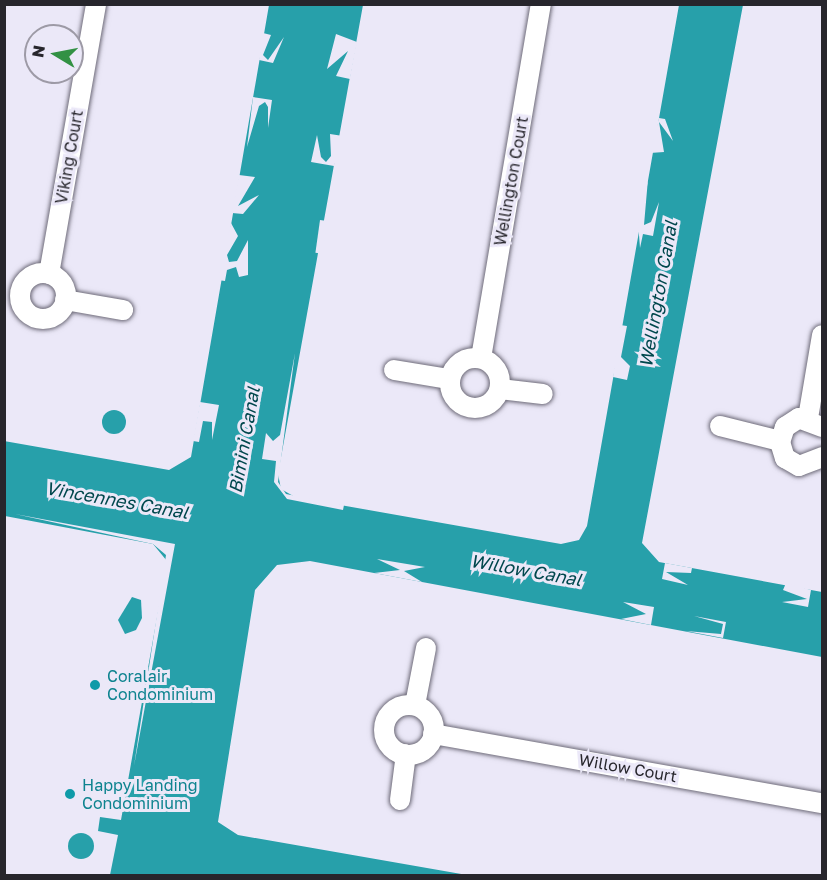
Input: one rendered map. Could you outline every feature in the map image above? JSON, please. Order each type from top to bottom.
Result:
[{"type":"street","name":"Viking Court","points":[[49,273],[96,4]]},
{"type":"street","name":"Wellington Court","points":[[481,358],[541,4]]},
{"type":"street","points":[[49,273],[62,282],[65,300],[53,317],[37,319],[23,310],[12,291],[33,275],[49,273]]},
{"type":"street","points":[[65,300],[123,310]]},
{"type":"street","points":[[780,441],[792,422],[815,423],[822,335]]},
{"type":"street","points":[[481,358],[496,369],[500,389],[484,407],[467,407],[453,396],[449,379],[458,364],[481,358]]},
{"type":"street","points":[[394,370],[449,379]]},
{"type":"street","points":[[500,389],[543,394]]},
{"type":"street","points":[[720,426],[780,441],[791,463],[807,466],[822,457]]},
{"type":"street","points":[[415,705],[426,648]]},
{"type":"street","points":[[415,705],[432,719],[434,734],[421,752],[406,754],[390,746],[385,725],[398,707],[415,705]]},
{"type":"street","name":"Willow Court","points":[[434,734],[822,802]]},
{"type":"street","points":[[400,800],[406,754]]},
{"type":"water","points":[[269,5],[363,5],[278,474],[281,489],[295,497],[561,544],[579,540],[587,526],[679,5],[743,5],[642,543],[659,562],[822,592],[822,657],[310,561],[277,565],[255,590],[218,822],[238,835],[467,875],[110,875],[118,835],[98,831],[100,817],[121,820],[167,561],[153,544],[5,516],[4,441],[169,470],[191,457]]},
{"type":"water","points":[[114,410],[123,413],[126,422],[123,431],[114,434],[105,431],[102,422],[105,413]]},
{"type":"water","points":[[132,597],[141,600],[142,618],[136,630],[125,634],[118,620]]},
{"type":"water","points":[[81,833],[90,837],[94,846],[90,855],[81,859],[72,855],[68,846],[72,837]]},
{"type":"pier","points":[[263,33],[271,35],[263,55],[268,60],[284,37],[273,63],[259,60]]},
{"type":"pier","points":[[336,34],[357,42],[350,79],[336,76],[348,51],[327,69]]},
{"type":"pier","points":[[253,97],[272,100],[268,128],[268,107],[265,102],[259,106],[247,147]]},
{"type":"pier","points":[[659,118],[665,119],[673,141],[659,122],[664,152],[650,153]]},
{"type":"pier","points":[[330,134],[343,136],[334,166],[311,162],[317,135],[321,157],[326,162],[331,156]]},
{"type":"pier","points":[[239,175],[255,177],[238,206],[259,195],[243,214],[232,213]]},
{"type":"pier","points":[[648,179],[644,225],[651,222],[659,202],[653,236],[643,234],[640,248],[638,222]]},
{"type":"pier","points":[[320,220],[327,221],[322,254],[315,253]]},
{"type":"pier","points":[[231,223],[238,236],[227,255],[229,262],[237,261],[248,240],[248,275],[239,277],[236,267],[227,270],[225,281],[218,280]]},
{"type":"pier","points":[[620,325],[627,326],[621,357],[630,366],[627,380],[613,377]]},
{"type":"pier","points":[[295,353],[278,482],[286,494],[344,505],[343,510],[287,499],[274,482],[276,461],[262,459],[266,433],[273,441],[280,435]]},
{"type":"pier","points":[[200,402],[219,405],[212,440],[212,422],[203,421],[199,442],[193,441]]},
{"type":"pier","points":[[15,514],[175,544],[134,766],[166,555],[153,544]]},
{"type":"pier","points":[[377,559],[425,567],[404,571],[422,582],[374,573],[400,570]]},
{"type":"pier","points":[[665,563],[692,568],[691,573],[666,572],[688,585],[662,579]]},
{"type":"pier","points":[[786,583],[811,590],[808,607],[782,602],[807,599],[783,590]]},
{"type":"pier","points":[[623,602],[654,607],[651,625],[621,619],[646,614]]},
{"type":"pier","points":[[694,616],[726,622],[723,638],[686,631],[721,634],[723,624]]},
{"type":"place","name":"Coralair Condominium","points":[[95,685]]},
{"type":"place","name":"Happy Landing Condominium","points":[[70,794]]},
{"type":"water label","name":"Wellington Canal","points":[[658,294]]},
{"type":"water label","name":"Bimini Canal","points":[[244,440]]},
{"type":"water label","name":"Vincennes Canal","points":[[117,500]]},
{"type":"water label","name":"Willow Canal","points":[[526,570]]}]
